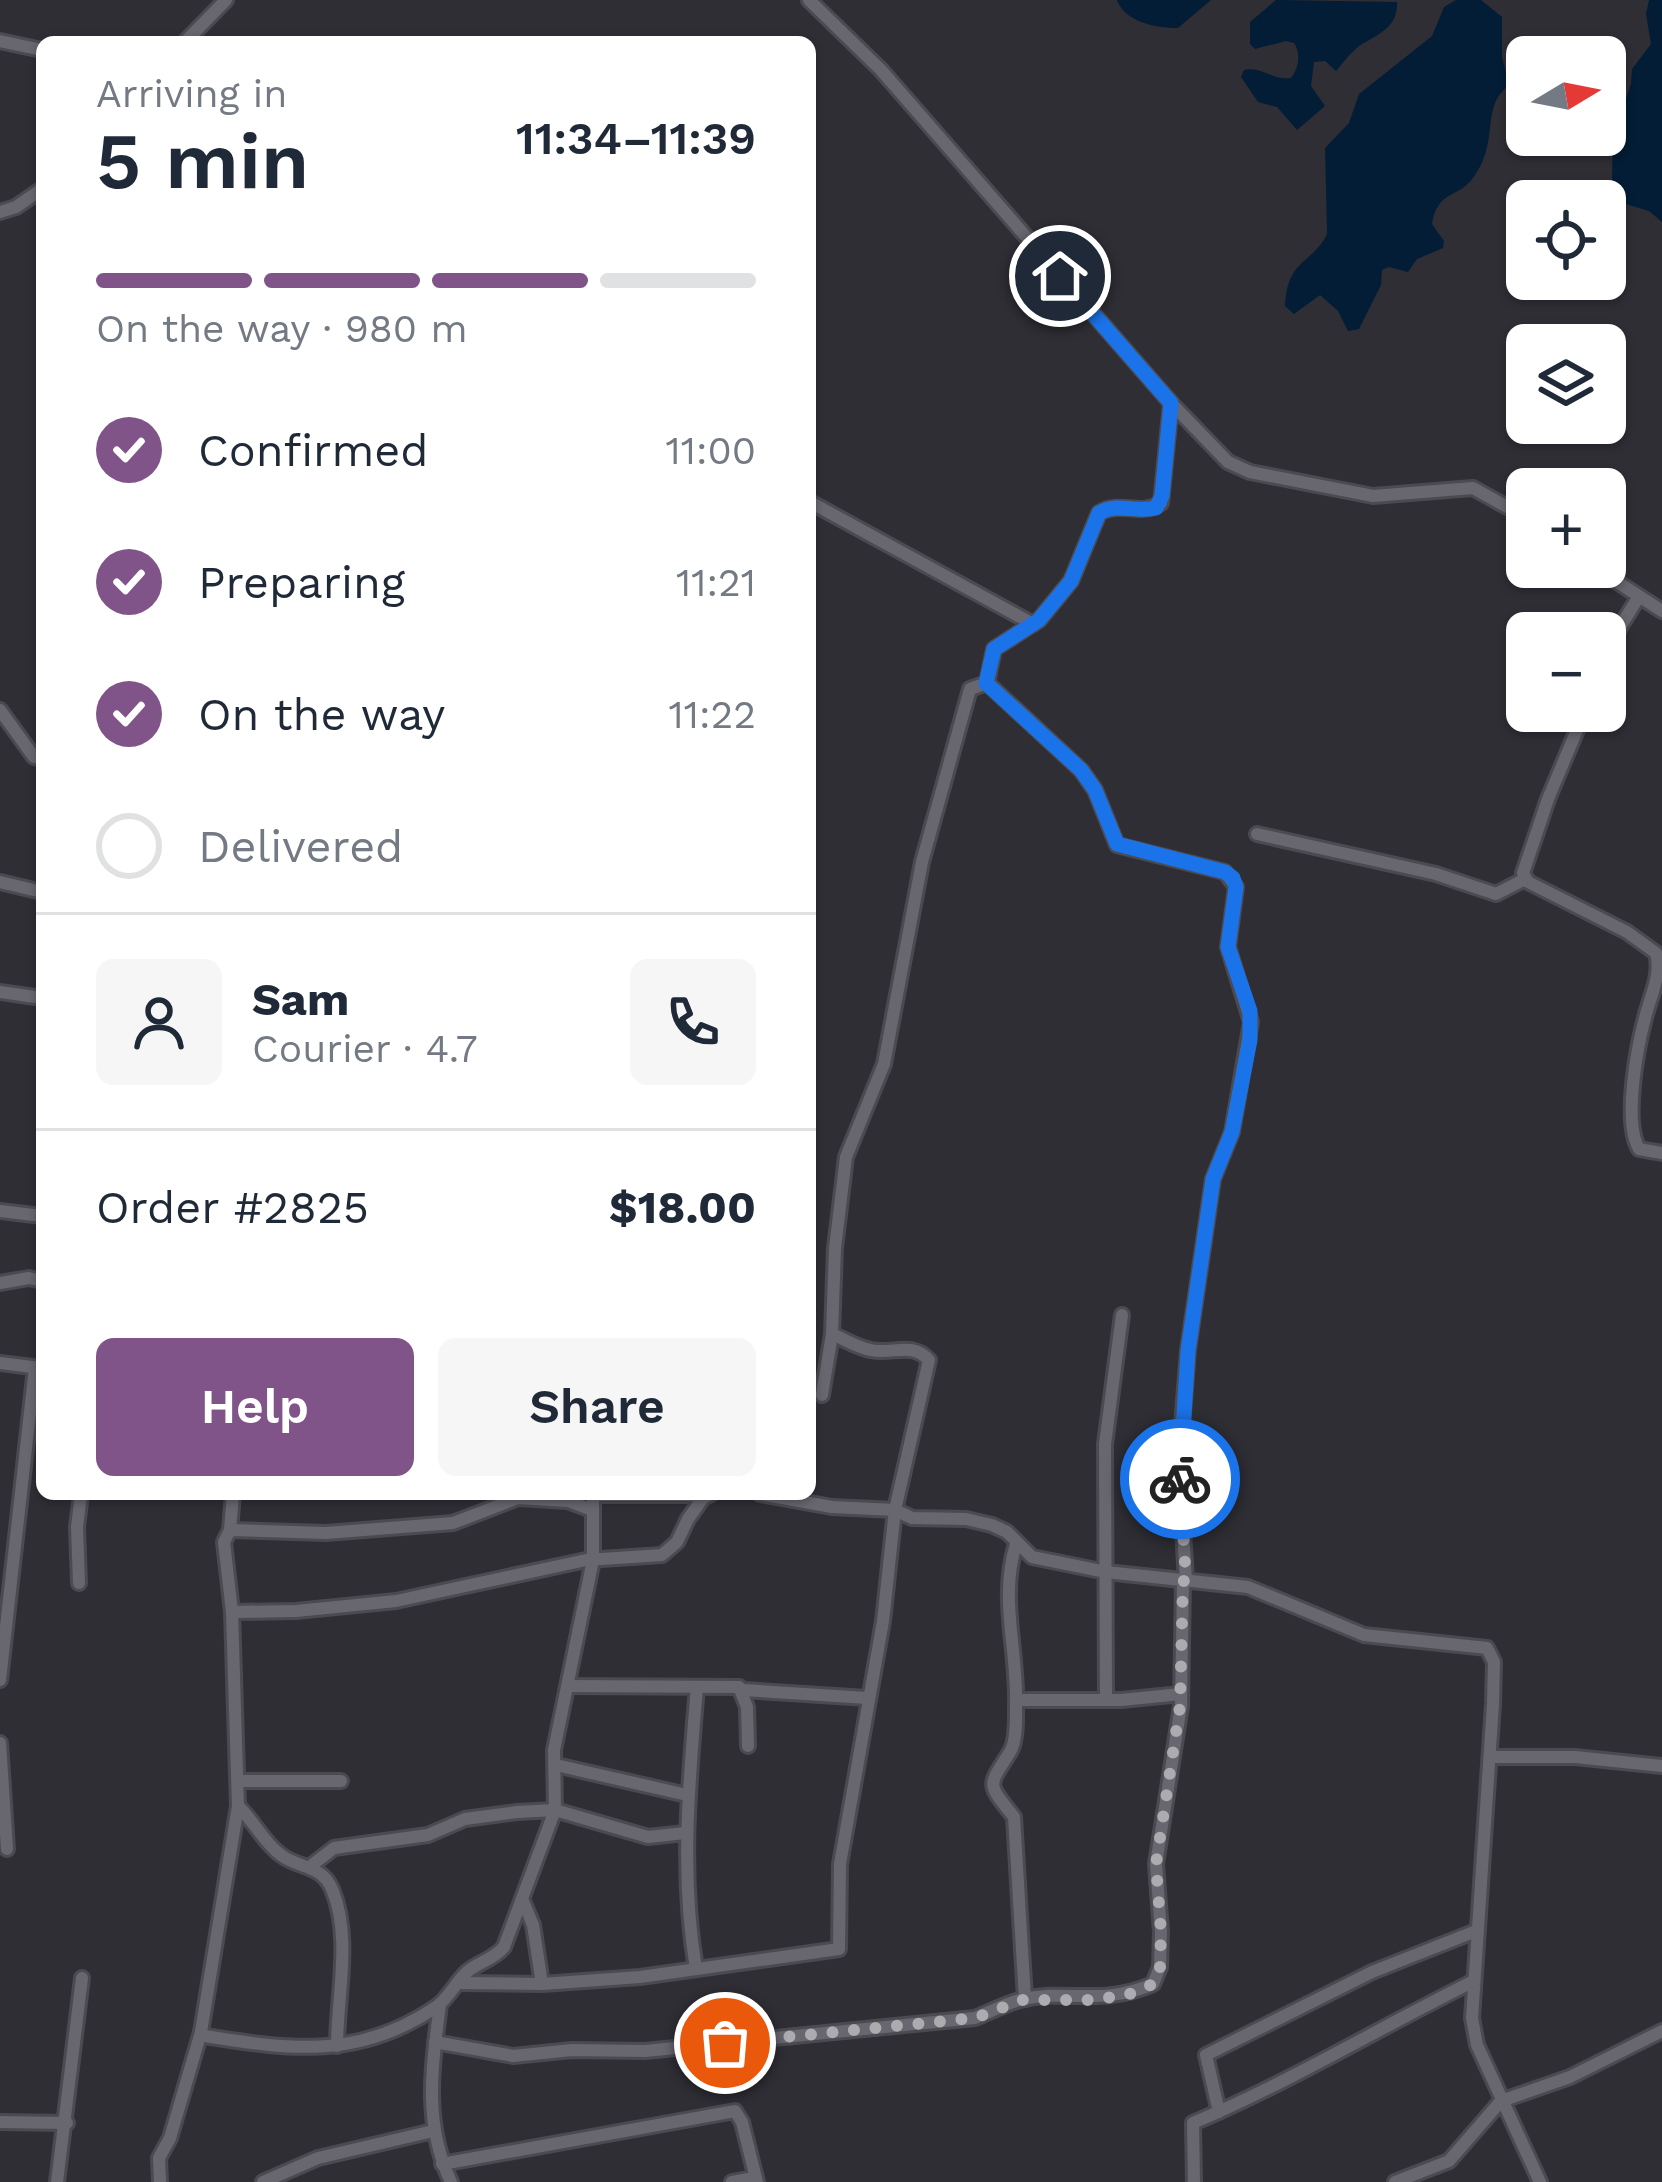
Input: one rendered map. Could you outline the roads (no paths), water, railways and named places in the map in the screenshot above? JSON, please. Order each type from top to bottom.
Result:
[{"type":"street","points":[[191,36],[226,0]]},
{"type":"street","points":[[808,0],[881,70],[1228,462],[1250,472],[1373,496],[1473,488],[1506,506]]},
{"type":"street","points":[[0,41],[36,49]]},
{"type":"street","points":[[0,212],[36,193]]},
{"type":"street","points":[[986,683],[994,649],[1033,624],[1071,581],[1099,513],[1108,507],[1147,510],[1161,502],[1171,403]]},
{"type":"street","points":[[816,505],[1033,624]]},
{"type":"street","points":[[1624,588],[1662,611]]},
{"type":"street","points":[[1626,617],[1638,598]]},
{"type":"street","points":[[822,1395],[832,1334],[835,1248],[846,1157],[884,1064],[922,862],[951,745],[970,689],[986,683]]},
{"type":"street","points":[[435,2042],[514,2056],[572,2050],[645,2051],[975,2018],[1025,2000],[1127,1995],[1153,1984],[1160,1967],[1156,1864],[1181,1694],[1185,1581],[1179,1463],[1188,1351],[1213,1179],[1232,1132],[1250,1040],[1250,1011],[1228,947],[1236,887],[1225,872],[1117,844],[1095,790],[1081,770],[986,683]]},
{"type":"street","points":[[0,710],[36,758]]},
{"type":"street","points":[[1525,879],[1523,868],[1576,732]]},
{"type":"street","points":[[1257,834],[1436,874],[1496,894],[1525,879]]},
{"type":"street","points":[[1525,879],[1627,932],[1657,953],[1659,972],[1636,1059],[1633,1131],[1639,1149],[1662,1153]]},
{"type":"street","points":[[0,882],[36,891]]},
{"type":"street","points":[[0,992],[36,997]]},
{"type":"street","points":[[0,1211],[36,1215]]},
{"type":"street","points":[[0,1283],[36,1280]]},
{"type":"street","points":[[1106,1697],[1105,1444],[1122,1315]]},
{"type":"street","points":[[459,1983],[542,1984],[839,1949],[841,1864],[883,1621],[895,1510],[929,1360],[912,1349],[871,1351],[832,1334]]},
{"type":"street","points":[[0,1363],[36,1368]]},
{"type":"street","points":[[0,1680],[36,1392]]},
{"type":"street","points":[[80,1500],[80,1583]]},
{"type":"street","points":[[160,2182],[159,2158],[170,2138],[201,2032],[238,1806],[232,1612],[224,1542],[232,1500]]},
{"type":"street","points":[[230,1530],[326,1533],[453,1522],[505,1500]]},
{"type":"street","points":[[201,2032],[284,2048],[368,2042],[440,2005],[469,1970],[491,1960],[504,1947],[555,1810],[554,1750],[593,1560],[593,1500],[557,1500]]},
{"type":"street","points":[[232,1612],[396,1601],[593,1560],[644,1558],[670,1551],[703,1500]]},
{"type":"street","points":[[793,1500],[895,1510],[911,1517],[966,1519],[1007,1532],[1032,1557],[1106,1572],[1248,1587],[1364,1635],[1487,1648],[1494,1662],[1472,2018],[1477,2045],[1540,2182]]},
{"type":"street","points":[[1016,1544],[1009,1568],[1008,1620],[1016,1700],[1012,1749],[992,1779],[1014,1816],[1025,2000]]},
{"type":"street","points":[[569,1686],[734,1686],[867,1698]]},
{"type":"street","points":[[696,1969],[685,1833],[697,1687]]},
{"type":"street","points":[[743,1690],[748,1746]]},
{"type":"street","points":[[1016,1700],[1121,1700],[1181,1694]]},
{"type":"street","points":[[0,1743],[7,1849]]},
{"type":"street","points":[[1490,1757],[1575,1757],[1662,1766]]},
{"type":"street","points":[[556,1765],[687,1796]]},
{"type":"street","points":[[238,1781],[341,1781]]},
{"type":"street","points":[[238,1806],[276,1852],[291,1862],[312,1865],[332,1887],[342,1942],[337,2046]]},
{"type":"street","points":[[312,1865],[334,1848],[428,1835],[464,1819],[555,1810],[648,1837],[685,1833]]},
{"type":"street","points":[[523,1901],[533,1925],[542,1984]]},
{"type":"street","points":[[1220,2112],[1206,2055],[1372,1972],[1476,1930]]},
{"type":"street","points":[[57,2182],[82,1978]]},
{"type":"street","points":[[1194,2182],[1193,2123],[1291,2080],[1474,1981]]},
{"type":"street","points":[[440,2005],[430,2110],[442,2164],[451,2182]]},
{"type":"street","points":[[1395,2182],[1449,2161],[1501,2101],[1570,2077],[1662,2030]]},
{"type":"street","points":[[442,2164],[735,2110],[755,2180],[732,2182]]},
{"type":"street","points":[[0,2122],[67,2123]]},
{"type":"street","points":[[263,2182],[318,2158],[433,2131]]},
{"type":"water","points":[[1117,0],[1211,0],[1178,28],[1134,19]]},
{"type":"water","points":[[1276,0],[1397,2],[1390,25],[1355,49],[1336,71],[1325,61],[1314,62],[1311,86],[1325,106],[1297,130],[1277,107],[1258,102],[1241,77],[1250,69],[1291,78],[1296,70],[1294,43],[1255,49],[1250,44],[1250,22]]},
{"type":"water","points":[[1456,0],[1481,0],[1502,17],[1506,88],[1494,107],[1481,164],[1469,183],[1444,199],[1435,213],[1432,224],[1444,241],[1443,248],[1417,259],[1408,272],[1382,270],[1381,285],[1359,329],[1348,331],[1338,311],[1320,295],[1294,314],[1285,306],[1290,279],[1327,234],[1325,148],[1349,123],[1359,94],[1432,36],[1444,7]]},
{"type":"water","points":[[1649,0],[1662,0],[1662,222],[1649,211],[1626,204],[1626,180],[1612,180],[1613,156],[1626,156],[1626,98],[1632,69],[1651,44],[1646,14]]}]
